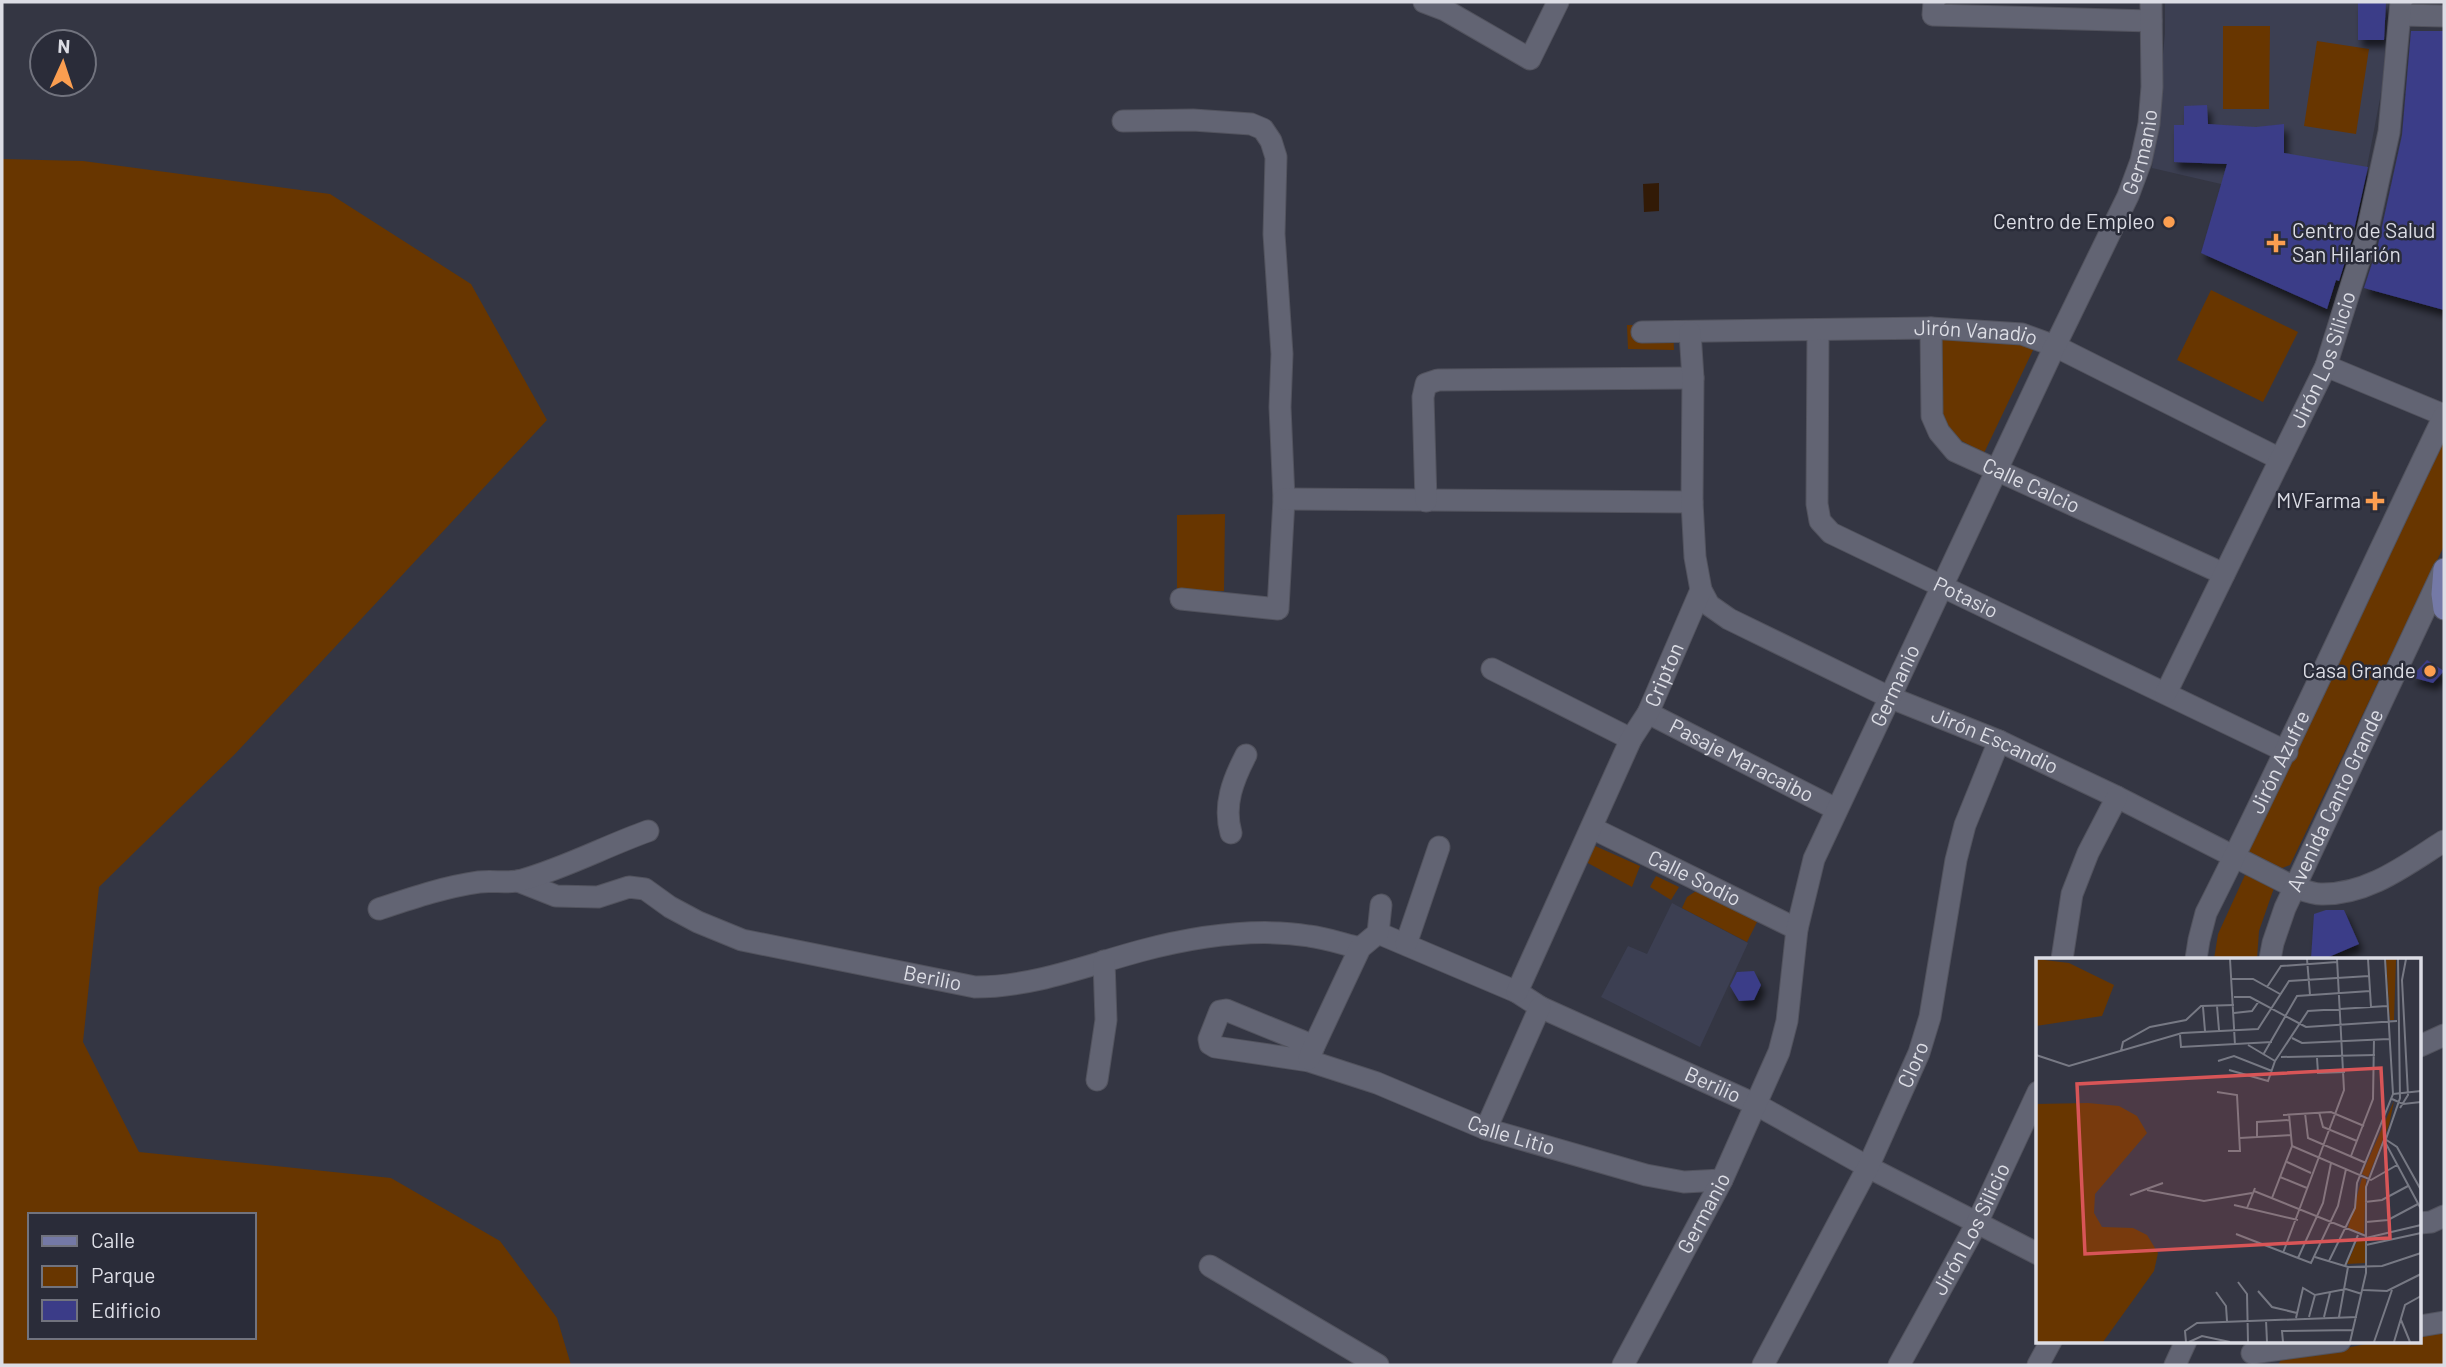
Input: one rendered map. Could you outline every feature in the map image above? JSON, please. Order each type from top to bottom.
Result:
[{"type":"main road","points":[[2444,569],[2444,609]]},
{"type":"street","points":[[1424,2],[1444,10],[1530,59],[1558,2]]},
{"type":"street","points":[[1933,8],[2151,12]]},
{"type":"street","points":[[2401,9],[2444,16]]},
{"type":"street","name":"Jirón Los Silicio","points":[[2166,693],[2326,366],[2365,242],[2384,155],[2401,9]]},
{"type":"street","name":"Germanio","points":[[1623,1365],[1722,1180],[1779,1052],[1787,1021],[1797,929],[1814,859],[2055,346],[2107,242],[2141,161],[2152,87],[2151,12]]},
{"type":"street","points":[[1124,121],[1193,120],[1251,124],[1263,129],[1272,141],[1276,157],[1274,234],[1282,354],[1280,407],[1284,499],[1278,609],[1181,600]]},
{"type":"street","name":"Jirón Vanadio","points":[[1642,332],[1931,328],[2022,334],[2055,346],[2280,458]]},
{"type":"street","name":"Calle Calcio","points":[[1931,328],[1932,416],[1939,432],[1955,451],[2224,574]]},
{"type":"street","name":"Potasio","points":[[1818,330],[1817,504],[1820,521],[1831,533],[2287,752]]},
{"type":"street","points":[[1690,332],[1693,378],[1692,502],[1695,557],[1701,590]]},
{"type":"street","points":[[2326,366],[2444,415]]},
{"type":"street","points":[[1426,501],[1423,397],[1426,384],[1438,380],[1693,378]]},
{"type":"street","name":"Jirón Azufre","points":[[2196,958],[2206,913],[2287,752],[2349,612],[2444,415]]},
{"type":"street","points":[[1284,499],[1692,502]]},
{"type":"street","name":"Avenida Canto Grande","points":[[2270,958],[2273,943],[2294,887],[2444,569]]},
{"type":"street","name":"Jirón Escandio","points":[[1701,590],[1709,605],[1729,619],[1889,697],[1999,741],[2117,797],[2294,887],[2319,894],[2349,891],[2378,882],[2444,841]]},
{"type":"street","name":"Cripton","points":[[1517,992],[1631,739],[1648,713],[1701,590]]},
{"type":"street","points":[[1492,669],[1631,739]]},
{"type":"street","name":"Pasaje Maracaibo","points":[[1648,713],[1836,809]]},
{"type":"street","name":"Cloro","points":[[1763,1365],[1868,1167],[1919,1053],[1930,1017],[1956,860],[1965,825],[1999,741]]},
{"type":"street","points":[[1230,833],[1227,818],[1229,798],[1246,755]]},
{"type":"street","points":[[2062,958],[2073,894],[2088,853],[2117,797]]},
{"type":"street","name":"Calle Sodio","points":[[1592,828],[1797,929]]},
{"type":"street","points":[[379,909],[442,888],[482,881],[518,881],[551,871],[648,831]]},
{"type":"street","points":[[1406,944],[1439,848]]},
{"type":"street","name":"Berilio","points":[[518,881],[556,896],[598,897],[629,887],[645,889],[698,922],[742,940],[975,987],[1001,987],[1034,982],[1184,940],[1263,932],[1308,936],[1360,948]]},
{"type":"street","points":[[1360,948],[1378,933],[1381,905]]},
{"type":"street","name":"Berilio","points":[[1378,933],[1517,992],[1540,1007],[1757,1105],[1868,1167],[2036,1253]]},
{"type":"street","name":"Calle Litio","points":[[1360,948],[1311,1054],[1486,1129],[1646,1175],[1684,1182],[1722,1180]]},
{"type":"street","points":[[1097,1080],[1106,1020],[1104,961]]},
{"type":"street","points":[[1486,1129],[1540,1007]]},
{"type":"street","points":[[2422,1045],[2444,1035]]},
{"type":"street","name":"Jirón Los Silicio","points":[[1899,1365],[1977,1223],[2036,1096]]},
{"type":"street","points":[[2422,1223],[2444,1216]]},
{"type":"street","points":[[1210,1266],[1378,1365]]},
{"type":"street","points":[[2422,1326],[2444,1322]]},
{"type":"street","points":[[2038,1365],[2050,1342]]},
{"type":"street","points":[[2175,1365],[2186,1342]]},
{"type":"street","points":[[2252,1353],[2335,1342]]},
{"type":"shaded area","points":[[2165,2],[2389,2],[2382,88],[2359,209],[2221,184],[2152,168],[2165,33]]},
{"type":"shaded area","points":[[1659,183],[1659,211],[1644,212],[1643,184]]},
{"type":"shaded area","points":[[1672,903],[1748,943],[1700,1047],[1601,997],[1628,946],[1647,954]]},
{"type":"green space","points":[[2223,26],[2270,26],[2269,109],[2223,109]]},
{"type":"green space","points":[[2317,41],[2369,49],[2356,134],[2304,126]]},
{"type":"green space","points":[[2,159],[83,161],[330,194],[471,284],[547,420],[235,754],[99,887],[83,1042],[139,1152],[391,1178],[500,1241],[557,1318],[571,1365],[2,1365]]},
{"type":"green space","points":[[2211,290],[2298,332],[2263,402],[2177,360]]},
{"type":"green space","points":[[1934,324],[2022,333],[2034,348],[1984,453],[1949,434],[1940,421]]},
{"type":"green space","points":[[1627,325],[1673,326],[1674,350],[1628,349]]},
{"type":"green space","points":[[2444,436],[2444,546],[2290,865],[2282,868],[2247,852]]},
{"type":"green space","points":[[1225,514],[1224,591],[1177,591],[1177,515]]},
{"type":"green space","points":[[1593,845],[1640,866],[1632,887],[1586,862]]},
{"type":"green space","points":[[2245,875],[2275,885],[2259,931],[2257,958],[2214,958],[2218,934]]},
{"type":"green space","points":[[1656,876],[1679,887],[1671,900],[1650,887]]},
{"type":"green space","points":[[1696,891],[1758,920],[1747,942],[1682,908],[1687,897]]},
{"type":"green space","points":[[2444,1329],[2444,1365],[2278,1365],[2281,1360],[2378,1342],[2422,1342],[2422,1334]]},
{"type":"building","points":[[2358,2],[2386,2],[2384,40],[2358,40]]},
{"type":"building","points":[[2411,31],[2444,31],[2444,310],[2364,288],[2378,245],[2402,135]]},
{"type":"building","points":[[2207,105],[2208,124],[2256,127],[2284,124],[2284,153],[2368,167],[2352,239],[2327,309],[2201,253],[2227,164],[2174,162],[2174,125],[2184,125],[2184,106]]},
{"type":"building","name":"Casa Grande","points":[[2427,660],[2444,671],[2433,683],[2411,677]]},
{"type":"building","points":[[2326,910],[2344,910],[2359,944],[2326,958],[2311,958],[2314,914]]},
{"type":"building","points":[[1754,971],[1761,985],[1754,1000],[1739,1001],[1730,986],[1737,972]]},
{"type":"place","name":"Centro de Empleo","points":[[2169,222]]},
{"type":"place","name":"Centro de Salud San Hilarión","points":[[2276,243]]},
{"type":"place","name":"MVFarma","points":[[2375,501]]},
{"type":"place","name":"Casa Grande","points":[[2430,671]]}]
